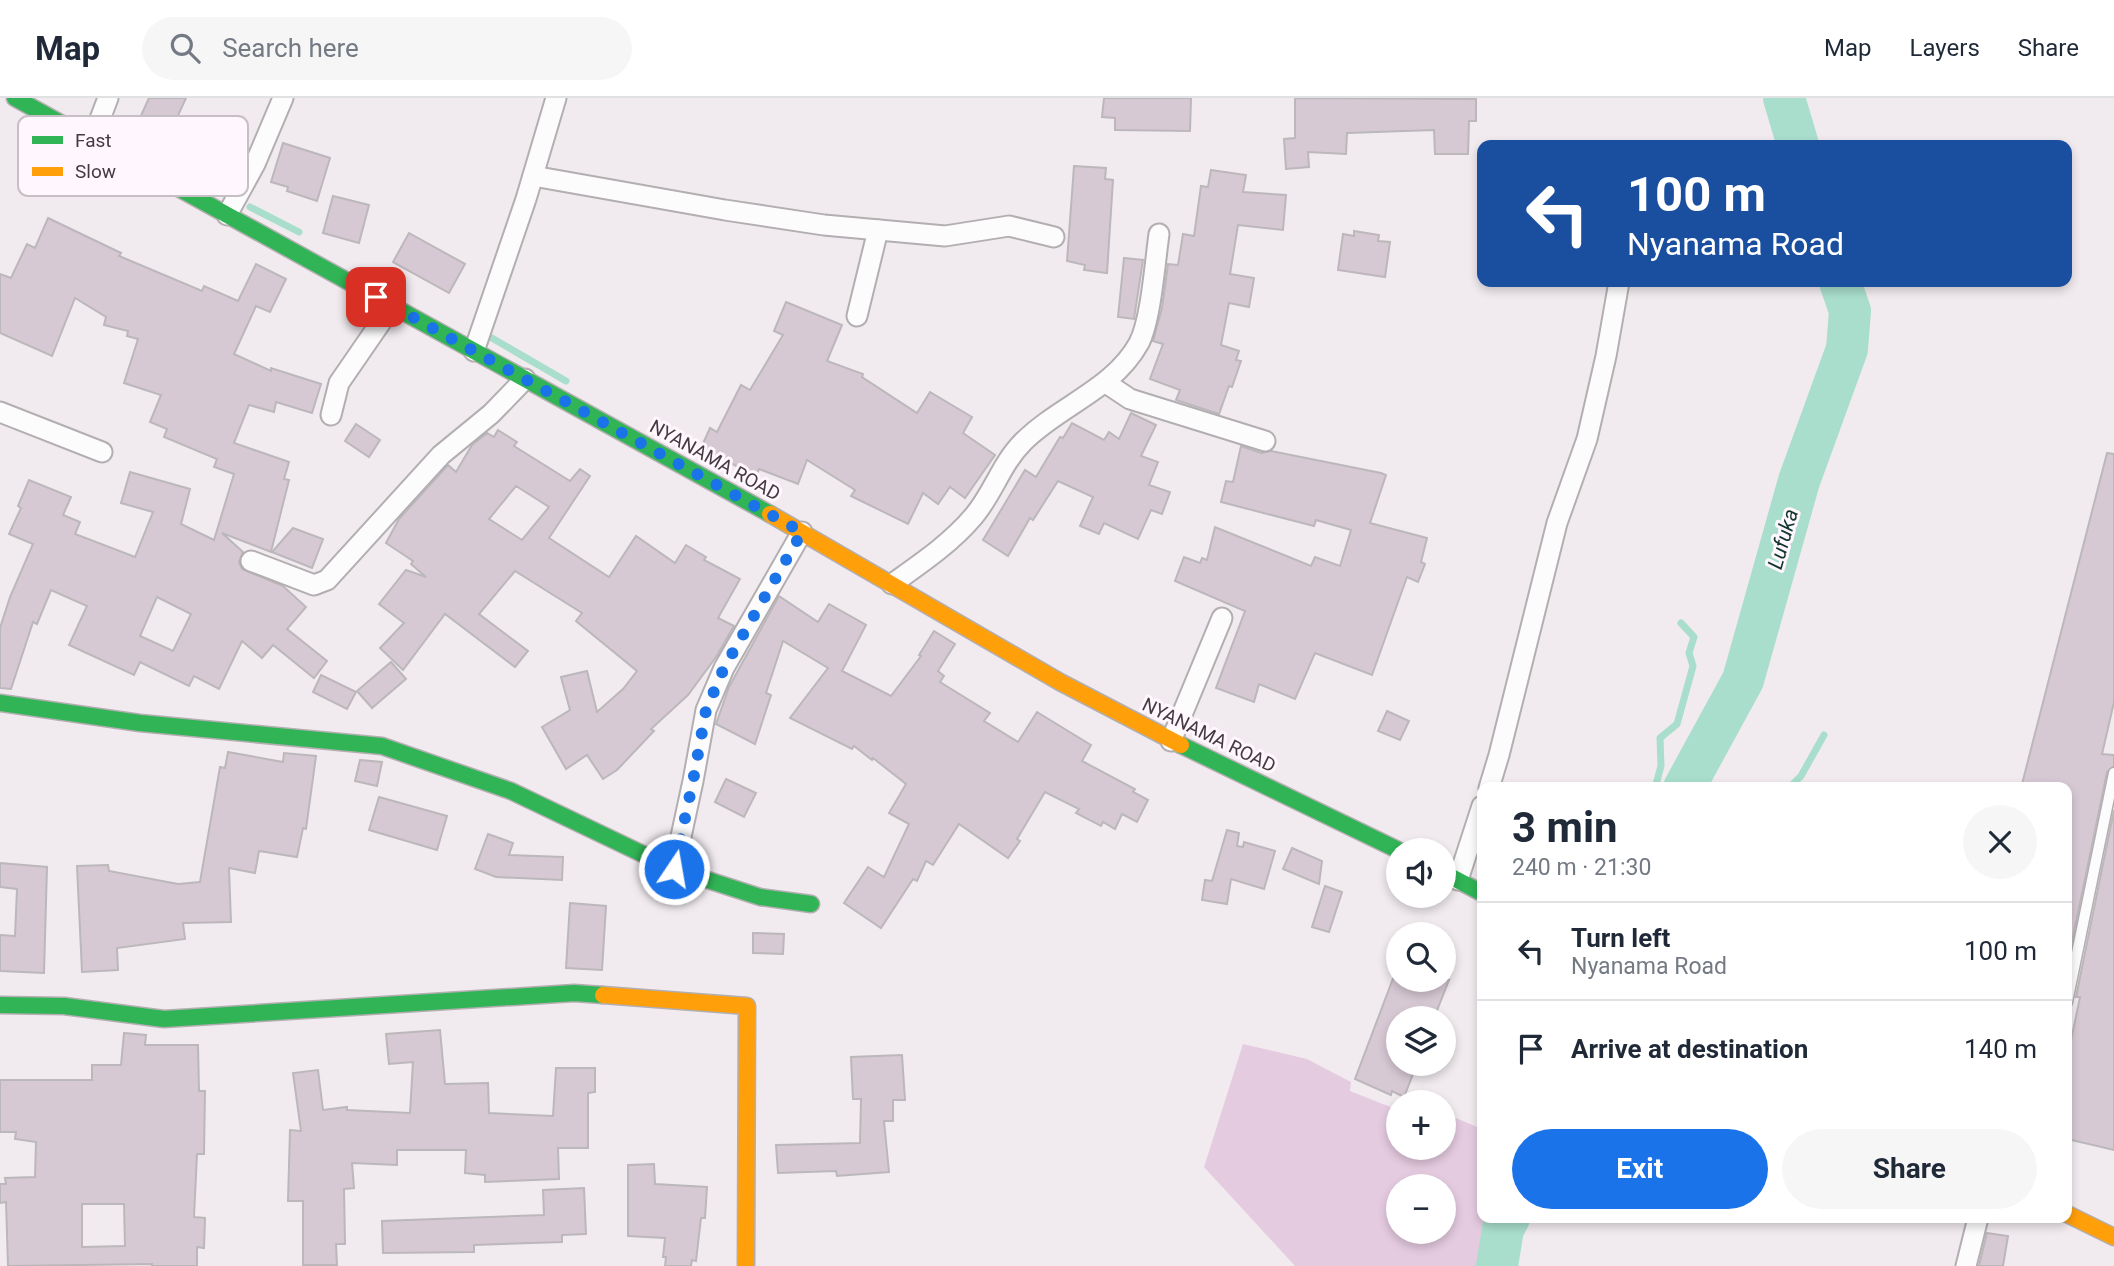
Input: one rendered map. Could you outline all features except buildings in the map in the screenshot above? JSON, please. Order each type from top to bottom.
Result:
[{"type":"street","name":"NYANAMA ROAD","points":[[15,98],[48,116]]},
{"type":"street","points":[[101,116],[108,98]]},
{"type":"street","points":[[248,177],[283,98]]},
{"type":"street","points":[[474,351],[533,176],[556,98]]},
{"type":"street","points":[[533,176],[824,225],[945,236],[1009,226],[1054,237]]},
{"type":"street","name":"NYANAMA ROAD","points":[[193,196],[802,532],[1060,682],[1171,741],[1386,844]]},
{"type":"street","points":[[227,215],[237,196]]},
{"type":"street","points":[[857,316],[878,230]]},
{"type":"street","points":[[892,584],[946,544],[974,516],[1002,469],[1023,442],[1053,417],[1106,383],[1124,365],[1145,331],[1159,234]]},
{"type":"street","points":[[1491,782],[1557,523],[1587,439],[1618,287]]},
{"type":"street","points":[[331,415],[339,383],[392,306]]},
{"type":"street","points":[[251,561],[314,585],[327,580],[441,455],[491,414],[525,379]]},
{"type":"street","points":[[1106,383],[1130,398],[1265,441]]},
{"type":"street","points":[[0,412],[102,452]]},
{"type":"street","points":[[674,869],[706,710],[724,668],[802,532]]},
{"type":"street","points":[[1171,741],[1222,618]]},
{"type":"street","points":[[0,703],[140,723],[382,746],[424,758],[511,790],[674,869],[760,897],[811,904]]},
{"type":"street","points":[[1456,866],[1477,817]]},
{"type":"street","points":[[1456,879],[1477,890]]},
{"type":"street","points":[[0,1005],[64,1006],[164,1019],[574,993],[747,1006],[746,1266]]},
{"type":"street","points":[[2072,1216],[2114,1237]]},
{"type":"street","points":[[1966,1266],[1977,1223]]},
{"type":"lane","points":[[2072,978],[2114,773]]},
{"type":"shaded area","points":[[1243,1044],[1307,1059],[1351,1082],[1350,1091],[1386,1105],[1386,1160],[1456,1160],[1456,1118],[1477,1127],[1477,1223],[1516,1223],[1498,1266],[1295,1266],[1204,1167]]},
{"type":"waterway","name":"Lufuka","points":[[1784,98],[1797,140]]},
{"type":"waterway","points":[[250,207],[299,232]]},
{"type":"waterway","name":"Lufuka","points":[[1687,782],[1743,680],[1799,481],[1847,349],[1850,311],[1842,287]]},
{"type":"waterway","points":[[485,334],[566,381]]},
{"type":"waterway","points":[[1657,782],[1661,766],[1660,738],[1677,724],[1693,666],[1689,653],[1694,637],[1681,623]]},
{"type":"waterway","points":[[1795,782],[1824,735]]},
{"type":"waterway","name":"Lufuka","points":[[1497,1266],[1506,1223]]},
{"type":"traffic: fast","points":[[15,98],[48,116]]},
{"type":"traffic: fast","points":[[193,196],[770,514]]},
{"type":"traffic: fast","points":[[0,703],[140,723],[382,746],[511,791],[674,869],[760,897],[811,904]]},
{"type":"traffic: fast","points":[[1181,745],[1386,844]]},
{"type":"traffic: fast","points":[[1456,879],[1477,890]]},
{"type":"traffic: fast","points":[[0,1005],[64,1006],[164,1019],[574,993],[603,995]]},
{"type":"traffic: slow","points":[[770,514],[1060,682],[1181,745]]},
{"type":"traffic: slow","points":[[603,995],[747,1006],[746,1266]]},
{"type":"traffic: slow","points":[[2072,1216],[2114,1237]]},
{"type":"route","points":[[376,297],[802,532],[746,627],[706,710],[674,869]]}]
